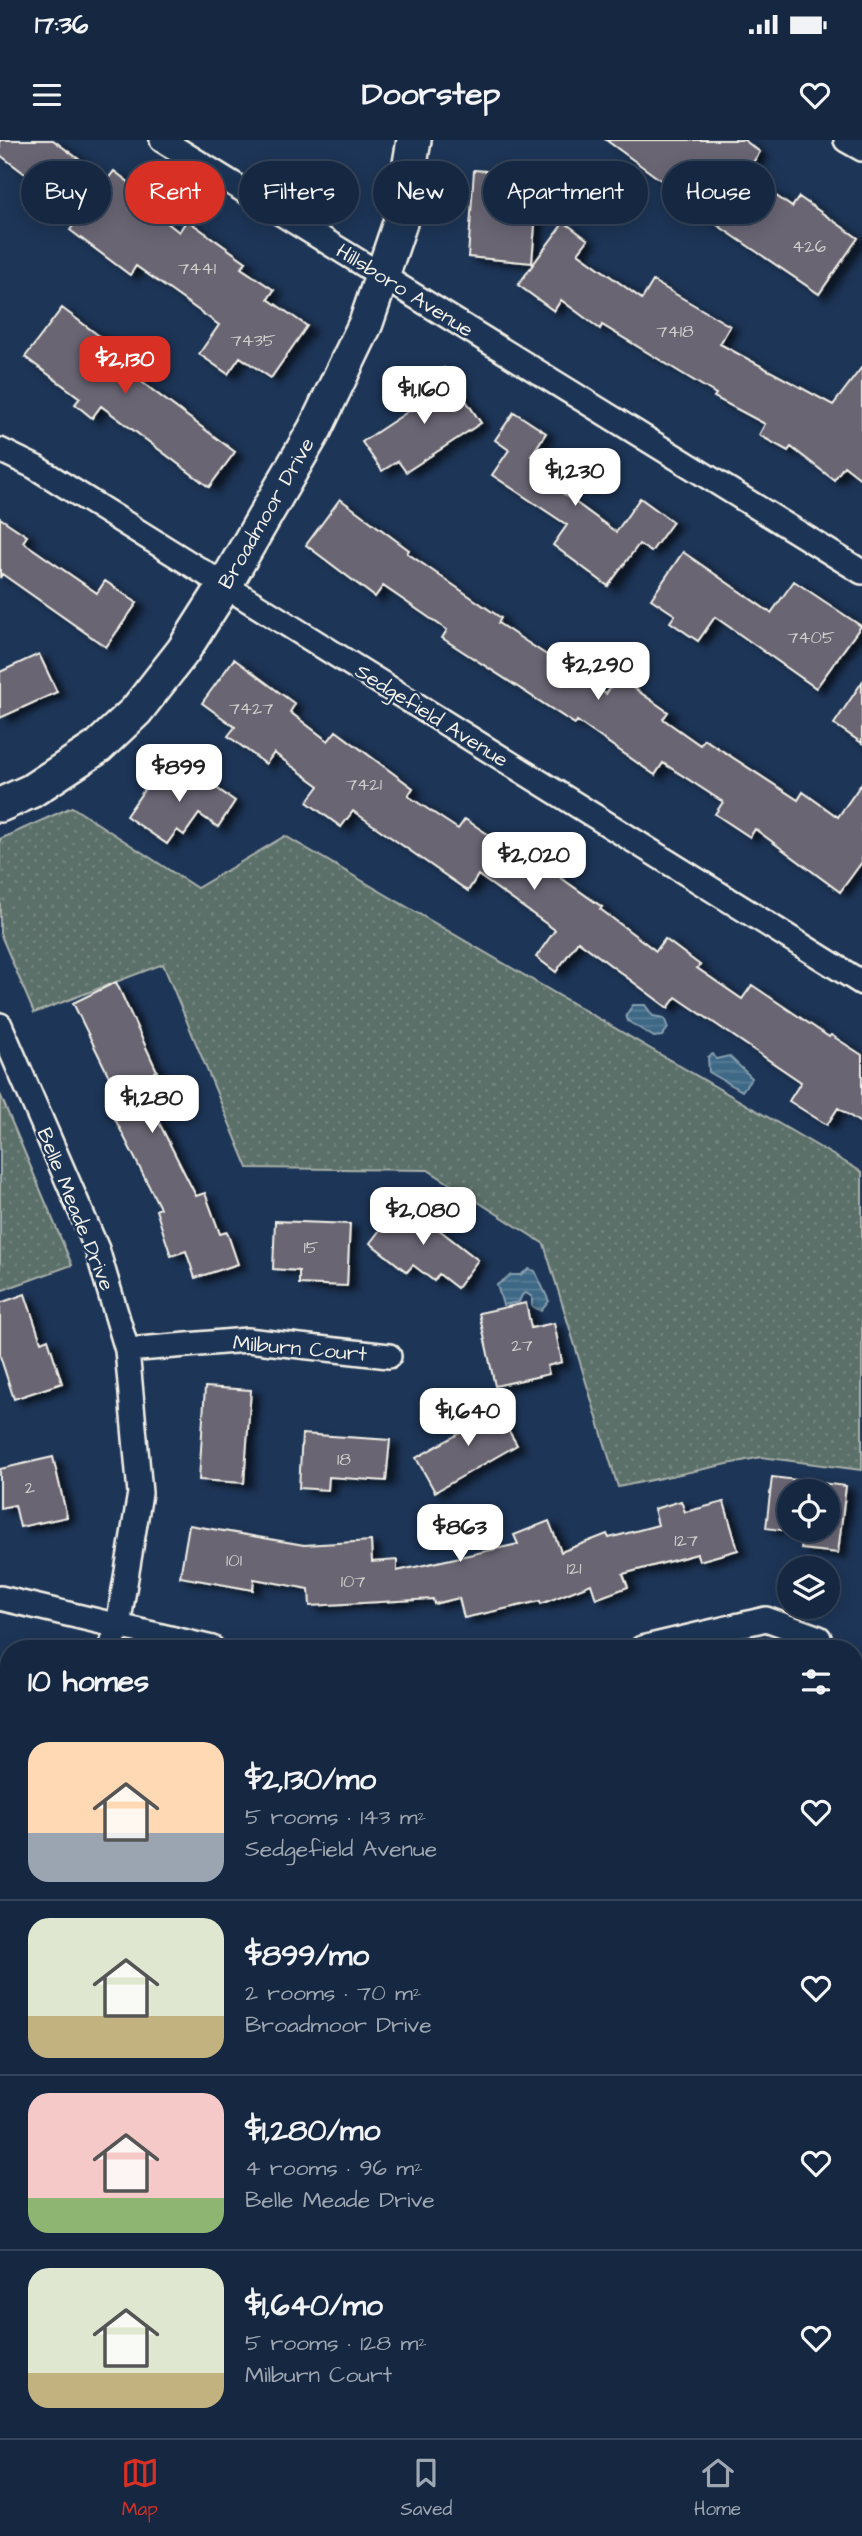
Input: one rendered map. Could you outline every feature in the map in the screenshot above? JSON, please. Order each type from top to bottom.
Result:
[{"type":"street","name":"Hillsboro Avenue","points":[[162,140],[862,572]]},
{"type":"street","name":"Broadmoor Drive","points":[[0,805],[31,791],[98,747],[136,711],[183,651],[225,586],[315,429],[366,323],[400,223],[414,140]]},
{"type":"street","points":[[846,140],[862,149]]},
{"type":"street","name":"Sedgefield Avenue","points":[[0,450],[35,467],[862,983]]},
{"type":"street","name":"Belle Meade Drive","points":[[0,1025],[97,1249],[127,1350],[140,1493],[114,1640]]},
{"type":"street","name":"Milburn Court","points":[[127,1350],[247,1340],[389,1356]]},
{"type":"street","points":[[0,1598],[178,1640]]},
{"type":"street","points":[[676,1640],[766,1619],[819,1638]]},
{"type":"green space","points":[[72,807],[197,888],[285,836],[862,1172],[862,1470],[761,1457],[618,1487],[544,1244],[428,1170],[248,1168],[163,964],[34,1013],[0,933],[0,839]]},
{"type":"green space","points":[[0,1094],[72,1265],[0,1291]]},
{"type":"water","points":[[633,1005],[645,1005],[653,1016],[664,1018],[668,1028],[662,1036],[654,1037],[628,1021],[626,1015]]},
{"type":"water","points":[[713,1054],[716,1059],[729,1056],[752,1078],[742,1091],[709,1072],[708,1057]]},
{"type":"water","points":[[529,1269],[535,1271],[549,1301],[541,1311],[532,1306],[532,1297],[526,1293],[519,1302],[503,1305],[497,1285],[511,1275],[520,1275]]},
{"type":"building","points":[[0,140],[53,140],[81,161],[21,161],[21,171],[0,155]]},
{"type":"building","points":[[606,140],[744,140],[760,152],[754,161],[662,161],[662,181],[648,171],[648,161],[635,161]]},
{"type":"building","points":[[474,170],[483,171],[483,224],[535,224],[532,263],[468,257]]},
{"type":"building","points":[[114,171],[125,179],[125,224],[169,224],[179,232],[184,224],[193,224],[246,262],[241,268],[274,290],[268,299],[307,326],[271,378],[240,357],[228,374],[199,354],[219,325],[136,266],[130,275],[70,230],[75,224],[111,224],[111,175]]},
{"type":"building","points":[[775,195],[792,207],[799,197],[858,238],[819,294],[716,224],[775,224]]},
{"type":"building","points":[[563,224],[567,224],[588,240],[578,253],[642,299],[653,281],[730,326],[720,344],[833,405],[862,367],[862,480],[844,466],[834,480],[791,447],[788,451],[759,435],[765,424],[714,397],[716,394],[602,325],[600,329],[561,300],[554,311],[518,285]]},
{"type":"building","points":[[62,308],[134,362],[127,371],[235,452],[209,487],[101,406],[92,418],[75,404],[80,398],[25,357]]},
{"type":"building","points":[[444,368],[481,423],[406,472],[398,461],[382,471],[362,442],[424,401],[415,387]]},
{"type":"building","points":[[514,412],[546,433],[531,456],[567,480],[560,491],[616,532],[640,498],[673,522],[651,552],[639,544],[608,586],[553,545],[567,525],[492,475],[509,450],[495,440]]},
{"type":"building","points":[[340,499],[409,550],[407,553],[501,618],[498,623],[606,694],[618,677],[668,712],[663,719],[700,745],[704,739],[798,800],[803,792],[838,817],[862,783],[862,862],[840,892],[755,829],[750,837],[715,814],[723,802],[663,763],[655,775],[577,721],[575,724],[442,638],[447,630],[383,586],[375,597],[306,545]]},
{"type":"building","points":[[0,518],[27,536],[23,542],[97,593],[105,581],[137,603],[106,647],[2,574],[0,578]]},
{"type":"building","points":[[683,552],[771,613],[794,581],[861,626],[816,688],[715,617],[698,641],[670,622],[675,615],[651,599]]},
{"type":"building","points":[[39,654],[57,692],[0,718],[0,672]]},
{"type":"building","points":[[234,659],[295,704],[290,712],[328,741],[336,731],[413,788],[408,796],[458,829],[465,819],[521,856],[524,852],[602,907],[600,909],[656,951],[665,939],[700,965],[697,968],[742,999],[752,985],[829,1037],[831,1035],[862,1055],[862,1124],[838,1108],[827,1125],[789,1101],[801,1082],[676,997],[668,1008],[578,941],[556,972],[536,957],[555,930],[478,875],[468,891],[353,811],[341,827],[307,802],[319,786],[274,753],[266,764],[228,736],[235,727],[202,703]]},
{"type":"building","points":[[862,682],[862,743],[834,724]]},
{"type":"building","points":[[179,762],[235,801],[218,827],[199,814],[184,835],[177,830],[167,844],[126,816],[151,780],[162,788]]},
{"type":"building","points":[[116,982],[157,1071],[138,1081],[196,1196],[205,1193],[220,1234],[227,1232],[238,1264],[195,1278],[186,1251],[171,1256],[156,1210],[160,1208],[113,1115],[125,1109],[73,1003]]},
{"type":"building","points":[[402,1201],[478,1260],[457,1288],[439,1274],[434,1281],[413,1265],[407,1272],[370,1243]]},
{"type":"building","points":[[275,1221],[350,1224],[347,1286],[299,1284],[299,1271],[273,1269]]},
{"type":"building","points":[[25,1294],[41,1342],[48,1339],[62,1383],[14,1399],[0,1356],[0,1303]]},
{"type":"building","points":[[526,1303],[531,1328],[554,1323],[562,1362],[547,1366],[549,1374],[495,1386],[479,1313]]},
{"type":"building","points":[[205,1387],[251,1390],[244,1483],[199,1480]]},
{"type":"building","points":[[492,1402],[517,1445],[435,1492],[416,1458],[462,1432],[456,1422]]},
{"type":"building","points":[[302,1434],[390,1440],[386,1481],[329,1477],[328,1490],[299,1488]]},
{"type":"building","points":[[53,1457],[67,1517],[20,1527],[15,1505],[0,1508],[0,1469]]},
{"type":"building","points":[[772,1477],[788,1479],[777,1479],[777,1529],[766,1528]]},
{"type":"building","points":[[840,1485],[846,1486],[840,1536]]},
{"type":"building","points":[[681,1501],[685,1512],[724,1502],[738,1550],[699,1561],[697,1554],[623,1574],[628,1587],[596,1599],[591,1584],[541,1604],[540,1601],[464,1618],[459,1598],[434,1604],[433,1599],[310,1606],[309,1589],[254,1579],[253,1590],[180,1577],[189,1525],[304,1545],[371,1541],[372,1562],[397,1560],[397,1571],[518,1544],[514,1535],[549,1521],[561,1552],[607,1534],[609,1538],[658,1525],[654,1509]]},
{"type":"building","points":[[802,1542],[839,1542],[838,1553],[801,1549]]}]
